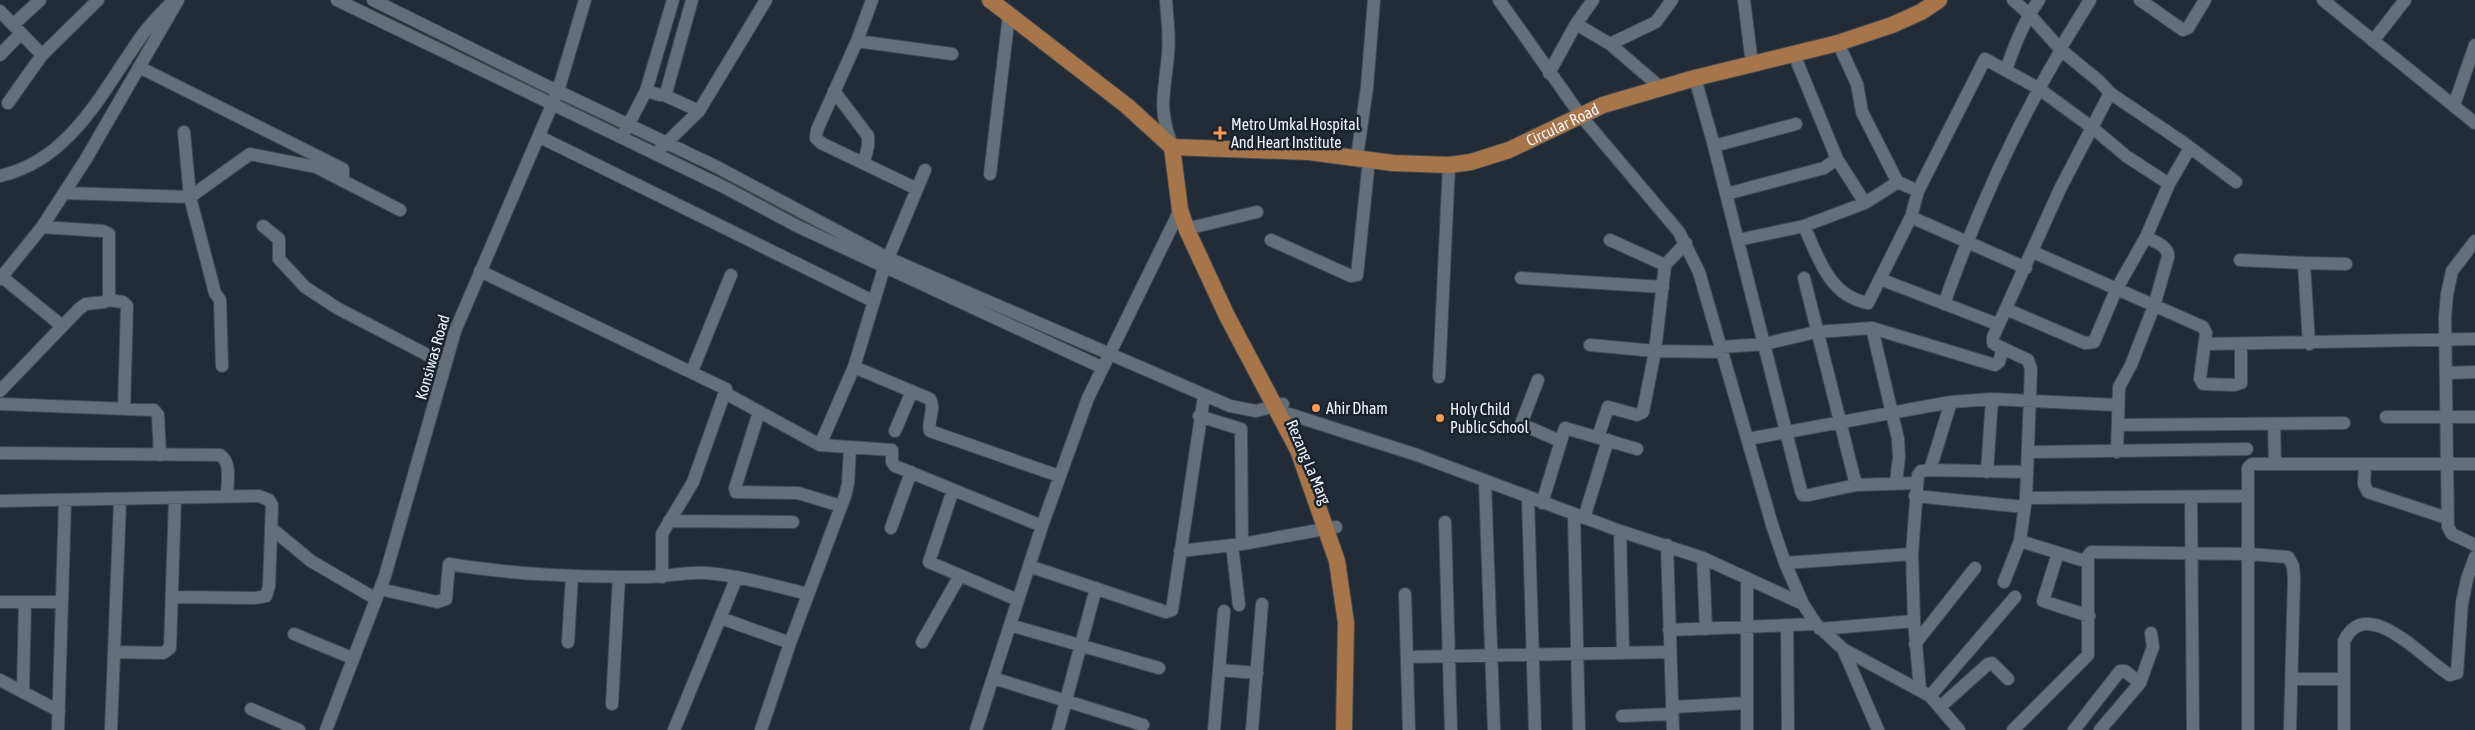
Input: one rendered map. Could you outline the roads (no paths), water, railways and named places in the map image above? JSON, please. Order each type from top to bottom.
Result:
[{"type":"main road","points":[[990,0],[1127,106],[1172,147]]},
{"type":"main road","name":"Circular Road","points":[[1172,147],[1309,152],[1449,165],[1470,162],[1510,150],[1603,105],[1695,78],[1838,42],[1892,25],[1921,12],[1939,0]]},
{"type":"main road","name":"Rezang La Marg","points":[[1172,147],[1180,210],[1203,268],[1283,408],[1299,432],[1349,576],[1353,603],[1354,664],[1351,730]]},
{"type":"main road","name":"Rezang La Marg","points":[[1177,187],[1246,344]]},
{"type":"main road","name":"Rezang La Marg","points":[[1332,528],[1346,623],[1344,730]]},
{"type":"street","points":[[0,55],[17,29],[40,0]]},
{"type":"street","points":[[8,103],[42,55],[98,0]]},
{"type":"street","points":[[62,326],[2,274],[42,227],[64,193],[176,0]]},
{"type":"street","points":[[0,176],[30,166],[66,139],[91,110],[149,26],[176,0]]},
{"type":"street","points":[[337,0],[655,155],[886,263],[1101,367]]},
{"type":"street","points":[[373,0],[667,143],[886,263],[1230,406],[1249,411],[1283,408],[1417,455],[1620,531],[1703,558],[1803,604]]},
{"type":"street","name":"Konsiwas Road","points":[[326,730],[378,594],[417,470],[445,364],[466,302],[540,137],[558,91],[585,0]]},
{"type":"street","points":[[621,138],[646,91],[673,0]]},
{"type":"street","points":[[664,95],[668,89],[692,0]]},
{"type":"street","points":[[655,155],[699,111],[766,0]]},
{"type":"street","points":[[872,0],[857,41],[817,130],[816,138],[821,143],[917,189]]},
{"type":"street","points":[[1166,0],[1168,49],[1162,107],[1166,130],[1172,147]]},
{"type":"street","points":[[1271,240],[1350,276],[1356,275],[1374,0]]},
{"type":"street","points":[[1499,0],[1516,22],[1549,73],[1686,244],[1700,272],[1785,563],[1803,604],[1818,627],[1843,649],[1925,693],[1940,707],[1959,730]]},
{"type":"street","points":[[1549,73],[1576,24],[1593,0]]},
{"type":"street","points":[[1610,44],[1656,22],[1672,0]]},
{"type":"street","points":[[1744,0],[1752,64]]},
{"type":"street","points":[[2013,0],[2029,14],[2060,49],[2100,82],[2110,93],[2236,182]]},
{"type":"street","points":[[2006,70],[2029,14],[2040,0]]},
{"type":"street","points":[[1944,304],[1966,241],[2038,88],[2090,0]]},
{"type":"street","points":[[2140,0],[2183,30],[2188,28],[2205,0]]},
{"type":"street","points":[[2373,40],[2406,0]]},
{"type":"street","points":[[2326,1],[2475,123]]},
{"type":"street","points":[[0,11],[42,55]]},
{"type":"street","points":[[990,174],[1009,14]]},
{"type":"street","points":[[1576,24],[1610,44],[1660,88]]},
{"type":"street","points":[[857,41],[952,54]]},
{"type":"street","points":[[1838,42],[1857,84],[1862,112],[1898,182],[1918,191]]},
{"type":"street","points":[[2454,104],[2475,45]]},
{"type":"street","points":[[1793,52],[1837,158],[1865,203]]},
{"type":"street","points":[[1804,226],[1824,270],[1834,285],[1842,291],[1868,303],[1911,217],[1918,191],[1982,62],[1989,60],[2038,88],[2094,129],[2126,156],[2169,184]]},
{"type":"street","points":[[139,66],[343,169],[343,181]]},
{"type":"street","points":[[1695,78],[1804,495],[1856,486],[1916,483]]},
{"type":"street","points":[[646,91],[664,95],[699,111]]},
{"type":"street","points":[[834,91],[868,136],[868,146],[864,162]]},
{"type":"street","points":[[2004,582],[2020,541],[2025,502],[2031,369],[2028,360],[1993,343],[1997,324],[2026,268],[2060,189],[2094,129],[2110,93]]},
{"type":"street","points":[[1714,146],[1796,124]]},
{"type":"street","points":[[184,132],[190,197],[215,294],[220,300],[222,366]]},
{"type":"street","points":[[540,137],[873,301]]},
{"type":"street","points":[[2006,309],[2091,344],[2097,338],[2116,290],[2146,237],[2169,184],[2190,148]]},
{"type":"street","points":[[64,193],[190,197],[250,154],[316,167],[400,210]]},
{"type":"street","points":[[1726,194],[1824,168],[1837,158]]},
{"type":"street","points":[[1439,377],[1449,165]]},
{"type":"street","points":[[820,445],[854,367],[886,263],[925,170]]},
{"type":"street","points":[[1738,240],[1804,226],[1865,203],[1898,182]]},
{"type":"street","points":[[976,730],[1059,476],[1101,367],[1180,210]]},
{"type":"street","points":[[1194,227],[1257,212]]},
{"type":"street","points":[[1911,217],[2026,268]]},
{"type":"street","points":[[264,226],[279,239],[279,259],[305,287],[337,308],[445,364]]},
{"type":"street","points":[[42,227],[103,231],[109,234],[110,293],[108,300]]},
{"type":"street","points":[[2117,452],[2119,387],[2131,365],[2154,306],[2168,252],[2165,247],[2146,237]]},
{"type":"street","points":[[1610,240],[1665,265]]},
{"type":"street","points":[[2475,240],[2452,271],[2445,317],[2448,527],[2452,534],[2475,545]]},
{"type":"street","points":[[1579,730],[1579,516],[1603,438],[1608,407],[1637,415],[1643,412],[1655,351],[1665,265],[1686,244]]},
{"type":"street","points":[[2033,252],[2203,327],[2206,333],[2206,344],[2200,382],[2207,385],[2238,385],[2242,379],[2241,344]]},
{"type":"street","points":[[2240,260],[2346,264]]},
{"type":"street","points":[[2304,263],[2309,344]]},
{"type":"street","points":[[480,271],[724,387],[726,393],[693,482],[669,522],[661,540],[662,577]]},
{"type":"street","points":[[692,371],[730,275]]},
{"type":"street","points":[[1521,278],[1663,287]]},
{"type":"street","points":[[1804,278],[1856,486]]},
{"type":"street","points":[[1880,279],[1997,324]]},
{"type":"street","points":[[0,391],[82,306],[108,300],[123,302],[127,306],[124,408]]},
{"type":"street","points":[[1872,328],[1900,448],[1896,483]]},
{"type":"street","points":[[1590,345],[1655,351],[1722,350],[1764,344],[1816,332],[1872,328],[1994,365],[1999,362],[2002,348]]},
{"type":"street","points":[[2206,344],[2309,344],[2475,339]]},
{"type":"street","points":[[854,367],[912,391],[932,402],[930,431],[1059,476]]},
{"type":"street","points":[[2446,372],[2475,372]]},
{"type":"street","points":[[1538,380],[1521,424],[1560,441]]},
{"type":"street","points":[[895,431],[912,391]]},
{"type":"street","points":[[726,393],[820,445],[892,450],[893,464],[1042,526]]},
{"type":"street","points":[[1029,566],[1170,612],[1174,607],[1199,416],[1204,396]]},
{"type":"street","points":[[1748,439],[1840,420],[1951,402],[1992,399],[2118,405]]},
{"type":"street","points":[[1987,472],[1992,399]]},
{"type":"street","points":[[1930,470],[1951,402]]},
{"type":"street","points":[[0,404],[150,408],[156,412],[160,455]]},
{"type":"street","points":[[1240,605],[1237,544],[1241,429],[1249,411]]},
{"type":"street","points":[[760,412],[735,488],[736,492],[798,493],[841,506]]},
{"type":"street","points":[[1199,416],[1241,429]]},
{"type":"street","points":[[2386,418],[2475,417]]},
{"type":"street","points":[[2118,424],[2344,423]]},
{"type":"street","points":[[2274,424],[2275,464]]},
{"type":"street","points":[[1542,503],[1565,428],[1637,449]]},
{"type":"street","points":[[761,730],[848,484],[850,448]]},
{"type":"street","points":[[2028,452],[2247,449]]},
{"type":"street","points":[[0,453],[220,455],[227,463],[227,497]]},
{"type":"street","points":[[2248,730],[2249,464],[2365,466],[2475,464]]},
{"type":"street","points":[[2365,466],[2364,484],[2368,492],[2447,518]]},
{"type":"street","points":[[1925,693],[1915,644],[1912,554],[1916,483],[1921,471],[2027,472]]},
{"type":"street","points":[[891,528],[911,472]]},
{"type":"street","points":[[1485,482],[1494,730]]},
{"type":"street","points":[[953,490],[929,560],[932,564],[959,577],[1018,600]]},
{"type":"street","points":[[0,502],[120,501],[259,496],[269,500],[272,505],[269,586],[266,596],[256,598],[173,597]]},
{"type":"street","points":[[1915,496],[2025,502],[2248,496]]},
{"type":"street","points":[[2191,497],[2193,730]]},
{"type":"street","points":[[1528,498],[1531,654],[1535,730]]},
{"type":"street","points":[[115,652],[158,654],[168,652],[171,643],[175,499]]},
{"type":"street","points":[[111,730],[120,501]]},
{"type":"street","points":[[58,730],[65,502]]},
{"type":"street","points":[[669,522],[793,522]]},
{"type":"street","points":[[1445,522],[1451,730]]},
{"type":"street","points":[[271,528],[311,561],[378,594],[437,602],[446,600],[449,564],[506,573],[572,576],[662,577],[705,572],[738,577],[808,594]]},
{"type":"street","points":[[1180,551],[1237,544],[1332,528]]},
{"type":"street","points":[[1620,531],[1624,652]]},
{"type":"street","points":[[2020,541],[2088,562]]},
{"type":"street","points":[[1667,546],[1672,730]]},
{"type":"street","points":[[2014,730],[2088,656],[2088,556],[2091,552],[2192,555],[2248,554],[2288,557],[2293,566],[2290,730]]},
{"type":"street","points":[[2058,553],[2043,601],[2089,616]]},
{"type":"street","points":[[1785,563],[1912,554]]},
{"type":"street","points":[[2344,730],[2344,641],[2349,632],[2358,626],[2371,624],[2385,627],[2405,641],[2434,666],[2450,675],[2456,675],[2461,644],[2462,603],[2467,579],[2475,557]]},
{"type":"street","points":[[1703,558],[1706,629]]},
{"type":"street","points":[[1915,644],[1975,568]]},
{"type":"street","points":[[568,642],[572,576]]},
{"type":"street","points":[[612,704],[619,577]]},
{"type":"street","points":[[674,730],[738,577]]},
{"type":"street","points":[[922,642],[959,577]]},
{"type":"street","points":[[1747,578],[1747,730]]},
{"type":"street","points":[[1058,730],[1096,588]]},
{"type":"street","points":[[1405,594],[1410,730]]},
{"type":"street","points":[[1925,693],[2015,597]]},
{"type":"street","points":[[0,602],[61,602]]},
{"type":"street","points":[[23,691],[25,602]]},
{"type":"street","points":[[1252,730],[1262,604]]},
{"type":"street","points":[[1214,730],[1224,611]]},
{"type":"street","points":[[721,618],[790,644]]},
{"type":"street","points":[[1670,630],[1787,625],[1818,627],[1914,622]]},
{"type":"street","points":[[1010,625],[1159,668]]},
{"type":"street","points":[[1787,625],[1788,730]]},
{"type":"street","points":[[2100,730],[2140,684],[2153,647],[2151,633]]},
{"type":"street","points":[[294,634],[352,658]]},
{"type":"street","points":[[1843,649],[1878,730]]},
{"type":"street","points":[[1407,658],[1670,652]]},
{"type":"street","points":[[1940,707],[1988,664],[1992,663],[2008,679]]},
{"type":"street","points":[[1220,670],[1257,673]]},
{"type":"street","points":[[2074,730],[2120,671],[2125,671],[2140,684]]},
{"type":"street","points":[[993,678],[1143,725]]},
{"type":"street","points":[[2292,679],[2344,679]]},
{"type":"street","points":[[0,680],[59,711]]},
{"type":"street","points":[[1622,716],[1747,703]]},
{"type":"street","points":[[251,709],[299,730]]},
{"type":"place","name":"Metro Umkal Hospital And Heart Institute","points":[[1220,133]]},
{"type":"place","name":"Ahir Dham","points":[[1316,408]]},
{"type":"place","name":"Holy Child Public School","points":[[1440,418]]}]
